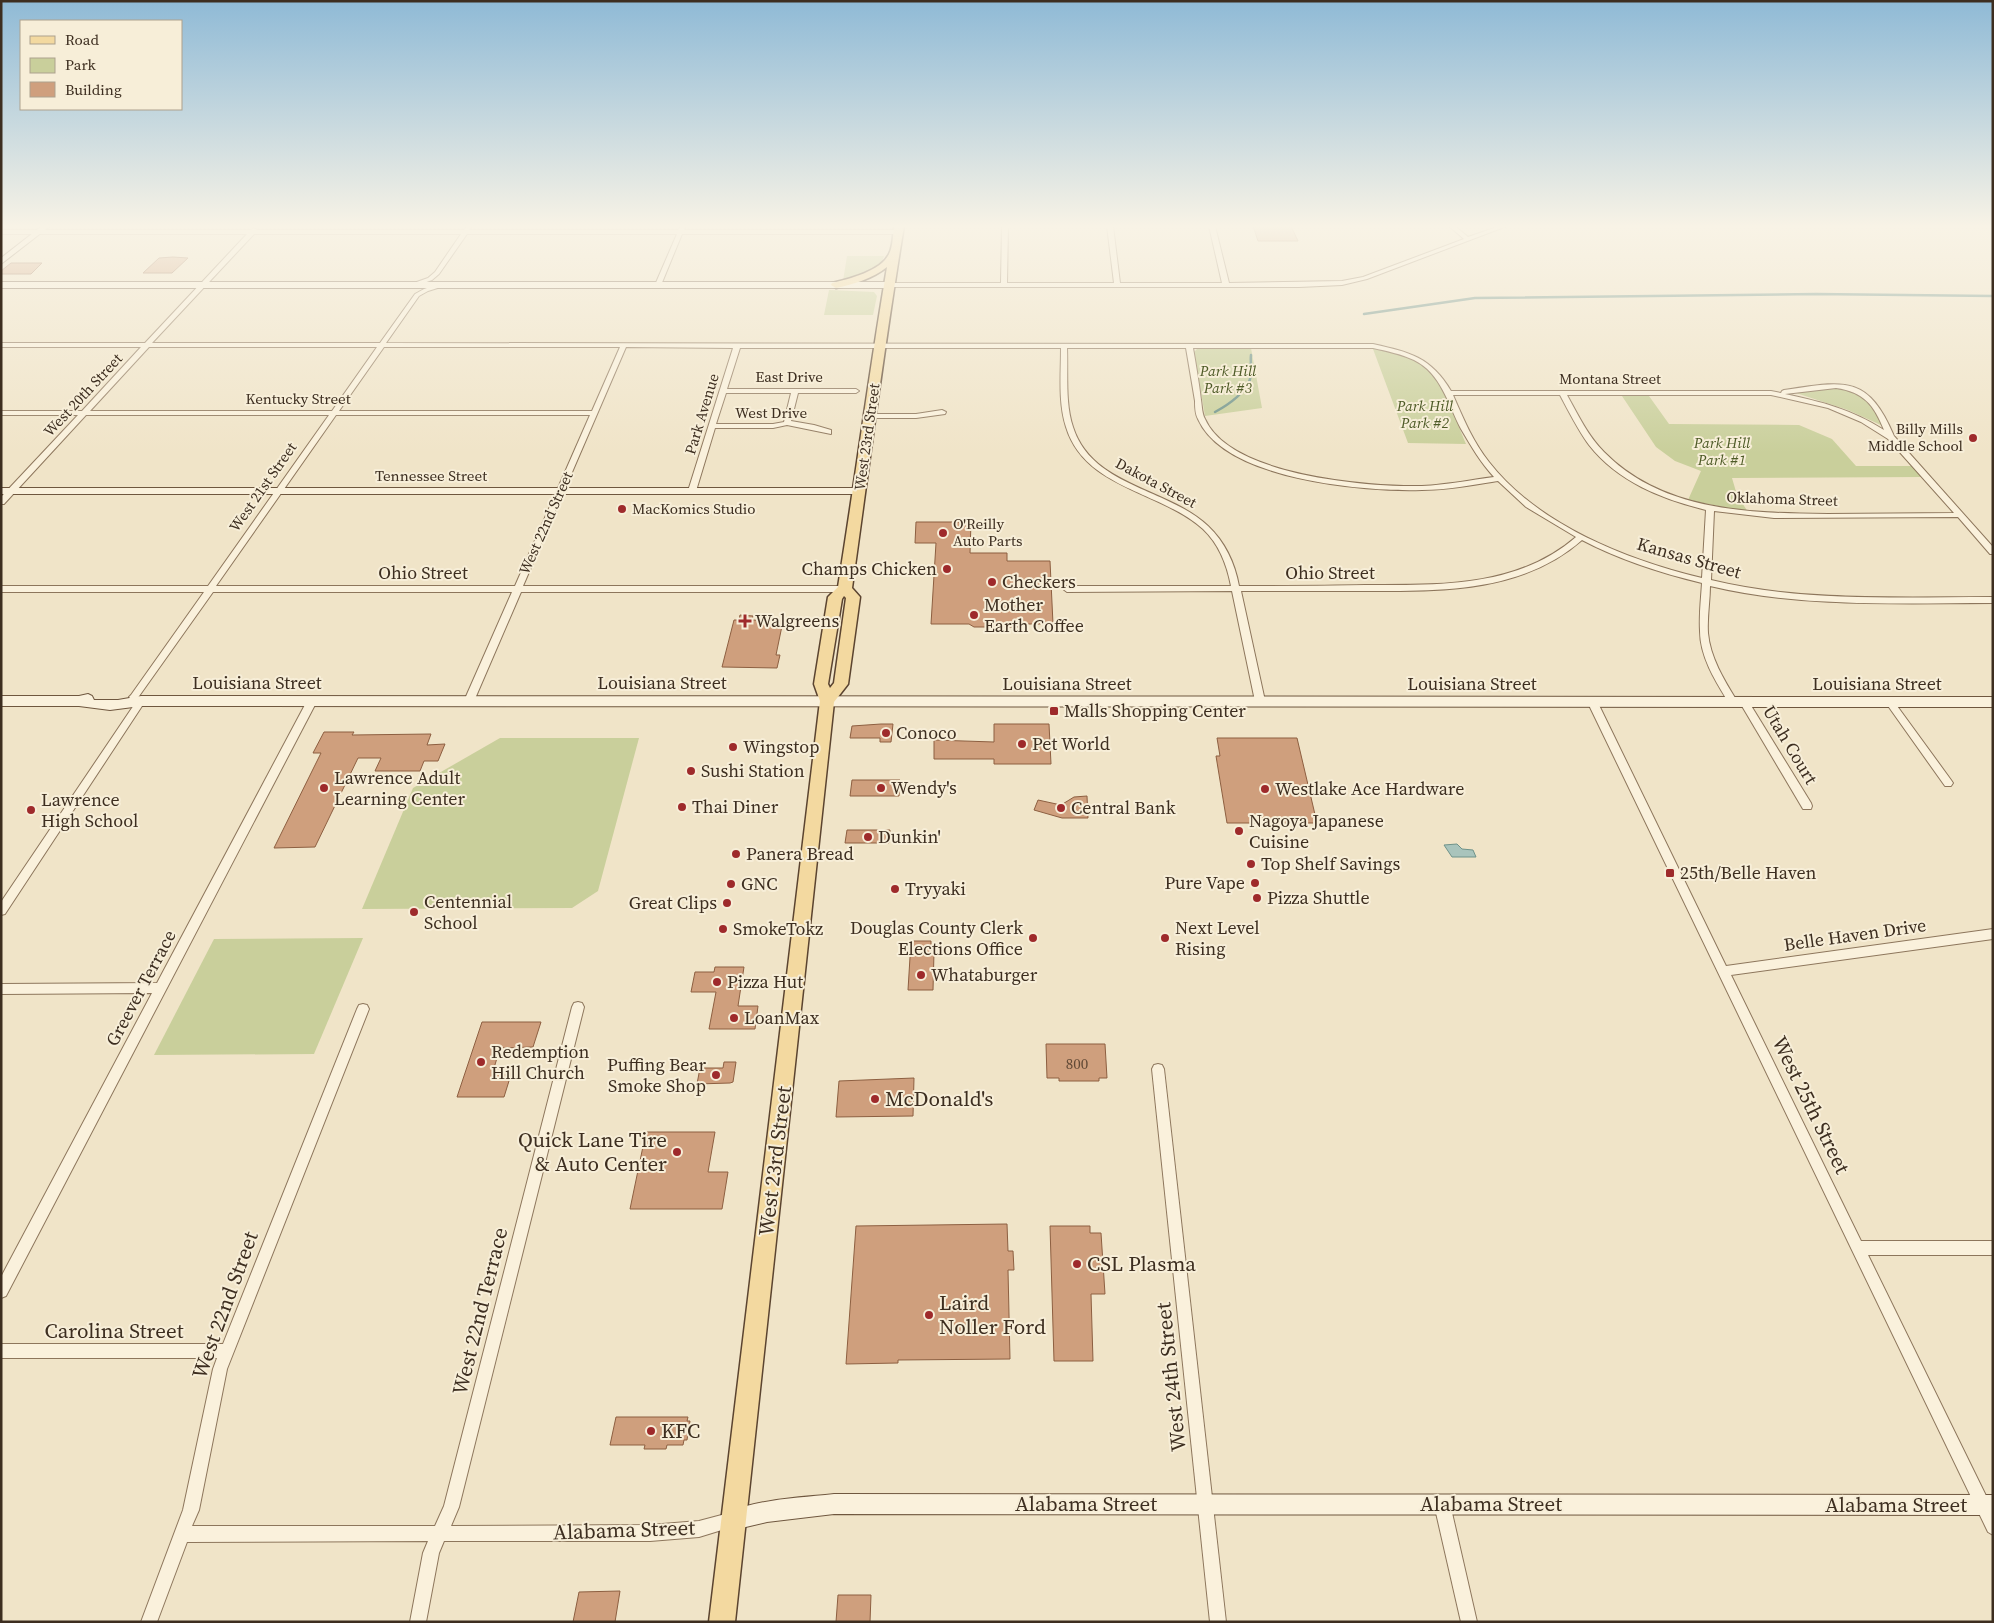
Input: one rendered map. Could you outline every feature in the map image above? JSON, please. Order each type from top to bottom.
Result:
[{"type":"main road","name":"West 23rd Street","points":[[722,1622],[828,701],[821,684],[835,597],[844,589],[872,416],[885,302]]},
{"type":"main road","name":"West 23rd Street","points":[[828,701],[841,684],[853,597],[844,589]]},
{"type":"main road","name":"Louisiana Street","points":[[1,701],[79,701],[91,704],[129,704],[137,699],[312,701],[1993,702]]},
{"type":"main road","name":"Alabama Street","points":[[733,1520],[767,1512],[834,1504],[1987,1505]]},
{"type":"street","name":"West 20th Street","points":[[1,502],[7,491],[85,413],[188,302]]},
{"type":"street","name":"West 21st Street","points":[[1,911],[210,589],[412,302]]},
{"type":"street","name":"Kansas Street","points":[[1,345],[1364,345],[1407,354],[1426,363],[1438,374],[1474,446],[1498,479],[1539,512],[1581,537],[1644,564],[1708,584],[1766,594],[1817,598],[1993,600]]},
{"type":"street","name":"West 22nd Street","points":[[469,701],[624,345]]},
{"type":"street","name":"Park Avenue","points":[[692,491],[737,345]]},
{"type":"street","name":"Dakota Street","points":[[1064,345],[1067,415],[1070,429],[1083,451],[1098,467],[1121,482],[1183,512],[1204,526],[1215,538],[1228,558],[1260,701]]},
{"type":"street","points":[[1189,345],[1201,418],[1205,428],[1224,446],[1248,460],[1309,478],[1374,487],[1423,488],[1498,479]]},
{"type":"street","name":"Montana Street","points":[[1448,393],[1771,393],[1835,385],[1858,391],[1870,398],[1875,404],[1891,437]]},
{"type":"street","points":[[787,423],[795,391]]},
{"type":"street","name":"East Drive","points":[[723,392],[856,391]]},
{"type":"street","name":"Oklahoma Street","points":[[1562,393],[1591,443],[1615,467],[1658,492],[1710,509],[1771,516],[1960,516]]},
{"type":"street","name":"Montana Street","points":[[1771,393],[1817,402],[1852,414],[1891,437]]},
{"type":"street","points":[[872,416],[916,416],[942,412]]},
{"type":"street","name":"Kentucky Street","points":[[1,413],[595,413]]},
{"type":"street","name":"West Drive","points":[[712,426],[773,426],[787,423],[814,427],[828,432]]},
{"type":"street","points":[[1891,437],[1993,552]]},
{"type":"street","name":"Tennessee Street","points":[[7,491],[860,491]]},
{"type":"street","name":"Utah Court","points":[[1710,509],[1705,643],[1714,670],[1738,701],[1807,806]]},
{"type":"street","name":"Ohio Street","points":[[1067,589],[1412,589],[1466,586],[1492,581],[1537,567],[1570,549],[1581,537]]},
{"type":"street","name":"Ohio Street","points":[[1,589],[844,589]]},
{"type":"street","name":"Greever Terrace","points":[[1,1291],[312,701]]},
{"type":"street","name":"West 25th Street","points":[[1592,701],[1857,1248],[1987,1505],[1993,1527]]},
{"type":"street","points":[[1889,701],[1948,783]]},
{"type":"street","name":"Belle Haven Drive","points":[[1723,971],[1993,934]]},
{"type":"street","points":[[1,989],[161,988]]},
{"type":"street","name":"West 22nd Terrace","points":[[418,1622],[431,1552],[451,1507],[578,1007]]},
{"type":"street","name":"West 22nd Street","points":[[149,1622],[191,1510],[220,1369],[363,1009]]},
{"type":"street","name":"West 24th Street","points":[[1158,1069],[1218,1622]]},
{"type":"street","points":[[1857,1248],[1993,1248]]},
{"type":"street","name":"Carolina Street","points":[[1,1351],[227,1351]]},
{"type":"street","points":[[1442,1504],[1469,1622]]},
{"type":"street","name":"Alabama Street","points":[[182,1534],[650,1533],[699,1529],[733,1520]]},
{"type":"green space","points":[[827,302],[876,302],[873,315],[824,315]]},
{"type":"green space","name":"Park Hill Park #3","points":[[1251,348],[1262,408],[1205,416],[1194,352],[1197,349]]},
{"type":"green space","name":"Park Hill Park #2","points":[[1373,349],[1387,351],[1416,360],[1434,374],[1445,393],[1466,444],[1408,443]]},
{"type":"green space","points":[[1835,388],[1852,391],[1865,399],[1875,411],[1883,426],[1848,410],[1796,393]]},
{"type":"green space","name":"Park Hill Park #1","points":[[1622,396],[1649,396],[1669,424],[1799,425],[1832,439],[1856,466],[1912,466],[1922,477],[1732,478],[1737,495],[1748,512],[1688,500],[1701,471],[1675,461],[1656,447]]},
{"type":"green space","points":[[500,738],[639,738],[598,891],[572,908],[362,909],[413,788]]},
{"type":"green space","points":[[363,938],[314,1054],[154,1055],[214,939]]},
{"type":"water","points":[[1457,844],[1462,849],[1473,850],[1476,857],[1452,857],[1444,845]]},
{"type":"building","name":"Checkers","points":[[916,522],[971,522],[970,553],[1007,553],[1007,561],[1050,561],[1053,624],[1024,624],[1019,627],[974,627],[969,624],[931,624],[936,543],[915,543]]},
{"type":"building","name":"Walgreens","points":[[740,615],[753,616],[752,620],[783,621],[776,655],[780,655],[777,668],[722,667],[734,620],[739,620]]},
{"type":"building","points":[[893,724],[891,742],[880,742],[880,738],[850,738],[852,726]]},
{"type":"building","name":"Pet World","points":[[994,724],[1049,724],[1051,764],[994,764],[994,759],[934,759],[934,740],[994,742]]},
{"type":"building","name":"Lawrence Adult Learning Center","points":[[324,732],[354,732],[352,735],[431,734],[427,745],[445,744],[438,761],[424,761],[420,771],[375,771],[381,758],[358,758],[315,847],[274,848],[321,753],[313,753]]},
{"type":"building","name":"Westlake Ace Hardware","points":[[1217,738],[1297,738],[1317,823],[1227,823],[1216,756],[1220,756]]},
{"type":"building","name":"Wendy's","points":[[852,780],[900,780],[899,796],[850,796]]},
{"type":"building","name":"Central Bank","points":[[1087,796],[1088,818],[1062,818],[1034,810],[1038,800],[1061,805],[1074,797]]},
{"type":"building","name":"Dunkin'","points":[[847,830],[890,830],[889,843],[845,843]]},
{"type":"building","name":"Whataburger","points":[[911,941],[931,941],[931,952],[934,952],[933,990],[908,990]]},
{"type":"building","points":[[715,967],[744,967],[738,1006],[758,1006],[755,1029],[709,1029],[716,992],[691,992],[695,972],[714,972]]},
{"type":"building","name":"Redemption Hill Church","points":[[482,1022],[541,1022],[533,1047],[500,1048],[494,1068],[513,1068],[504,1097],[457,1097]]},
{"type":"building","points":[[1046,1044],[1105,1044],[1107,1078],[1099,1078],[1099,1081],[1059,1081],[1059,1078],[1047,1078]]},
{"type":"building","name":"Puffing Bear Smoke Shop","points":[[724,1062],[736,1062],[733,1082],[697,1084],[700,1068],[723,1068]]},
{"type":"building","name":"McDonald's","points":[[914,1078],[913,1116],[836,1117],[839,1081]]},
{"type":"building","name":"Quick Lane Tire & Auto Center","points":[[646,1132],[715,1132],[708,1172],[728,1172],[722,1209],[630,1209]]},
{"type":"building","name":"Laird Noller Ford","points":[[1007,1224],[1008,1251],[1013,1251],[1014,1270],[1008,1270],[1010,1359],[898,1360],[898,1363],[846,1364],[856,1226]]},
{"type":"building","name":"CSL Plasma","points":[[1050,1226],[1090,1226],[1090,1233],[1101,1233],[1105,1294],[1091,1294],[1093,1361],[1054,1361]]},
{"type":"building","name":"KFC","points":[[616,1417],[688,1417],[687,1421],[690,1421],[687,1440],[684,1440],[683,1445],[667,1445],[666,1449],[644,1449],[645,1445],[610,1445]]},
{"type":"building","points":[[620,1591],[615,1622],[573,1622],[579,1592]]},
{"type":"building","points":[[838,1595],[871,1595],[870,1622],[836,1622]]},
{"type":"waterway","points":[[1364,314],[1449,302]]},
{"type":"waterway","points":[[1215,412],[1232,401],[1246,387],[1251,375],[1251,355]]},
{"type":"place","name":"Billy Mills Middle School","points":[[1973,438]]},
{"type":"place","name":"MacKomics Studio","points":[[622,509]]},
{"type":"place","name":"O'Reilly Auto Parts","points":[[943,533]]},
{"type":"place","name":"Champs Chicken","points":[[947,569]]},
{"type":"place","name":"Checkers","points":[[992,582]]},
{"type":"place","name":"Mother Earth Coffee","points":[[974,615]]},
{"type":"place","name":"Walgreens","points":[[745,621]]},
{"type":"place","name":"Malls Shopping Center","points":[[1054,711]]},
{"type":"place","name":"Conoco","points":[[886,733]]},
{"type":"place","name":"Pet World","points":[[1022,744]]},
{"type":"place","name":"Wingstop","points":[[733,747]]},
{"type":"place","name":"Sushi Station","points":[[691,771]]},
{"type":"place","name":"Lawrence Adult Learning Center","points":[[324,788]]},
{"type":"place","name":"Wendy's","points":[[881,788]]},
{"type":"place","name":"Westlake Ace Hardware","points":[[1265,789]]},
{"type":"place","name":"Thai Diner","points":[[682,807]]},
{"type":"place","name":"Central Bank","points":[[1061,808]]},
{"type":"place","name":"Lawrence High School","points":[[31,810]]},
{"type":"place","name":"Nagoya Japanese Cuisine","points":[[1239,831]]},
{"type":"place","name":"Dunkin'","points":[[868,837]]},
{"type":"place","name":"Panera Bread","points":[[736,854]]},
{"type":"place","name":"Top Shelf Savings","points":[[1251,864]]},
{"type":"place","name":"25th/Belle Haven","points":[[1670,873]]},
{"type":"place","name":"Pure Vape","points":[[1255,883]]},
{"type":"place","name":"GNC","points":[[731,884]]},
{"type":"place","name":"Tryyaki","points":[[895,889]]},
{"type":"place","name":"Pizza Shuttle","points":[[1257,898]]},
{"type":"place","name":"Great Clips","points":[[727,903]]},
{"type":"place","name":"Centennial School","points":[[414,912]]},
{"type":"place","name":"SmokeTokz","points":[[723,929]]},
{"type":"place","name":"Douglas County Clerk Elections Office","points":[[1033,938]]},
{"type":"place","name":"Next Level Rising","points":[[1165,938]]},
{"type":"place","name":"Whataburger","points":[[921,975]]},
{"type":"place","name":"Pizza Hut","points":[[717,982]]},
{"type":"place","name":"LoanMax","points":[[734,1018]]},
{"type":"place","name":"Redemption Hill Church","points":[[481,1062]]},
{"type":"place","name":"Puffing Bear Smoke Shop","points":[[716,1075]]},
{"type":"place","name":"McDonald's","points":[[875,1099]]},
{"type":"place","name":"Quick Lane Tire & Auto Center","points":[[677,1152]]},
{"type":"place","name":"CSL Plasma","points":[[1077,1264]]},
{"type":"place","name":"Laird Noller Ford","points":[[929,1315]]},
{"type":"place","name":"KFC","points":[[651,1431]]}]
